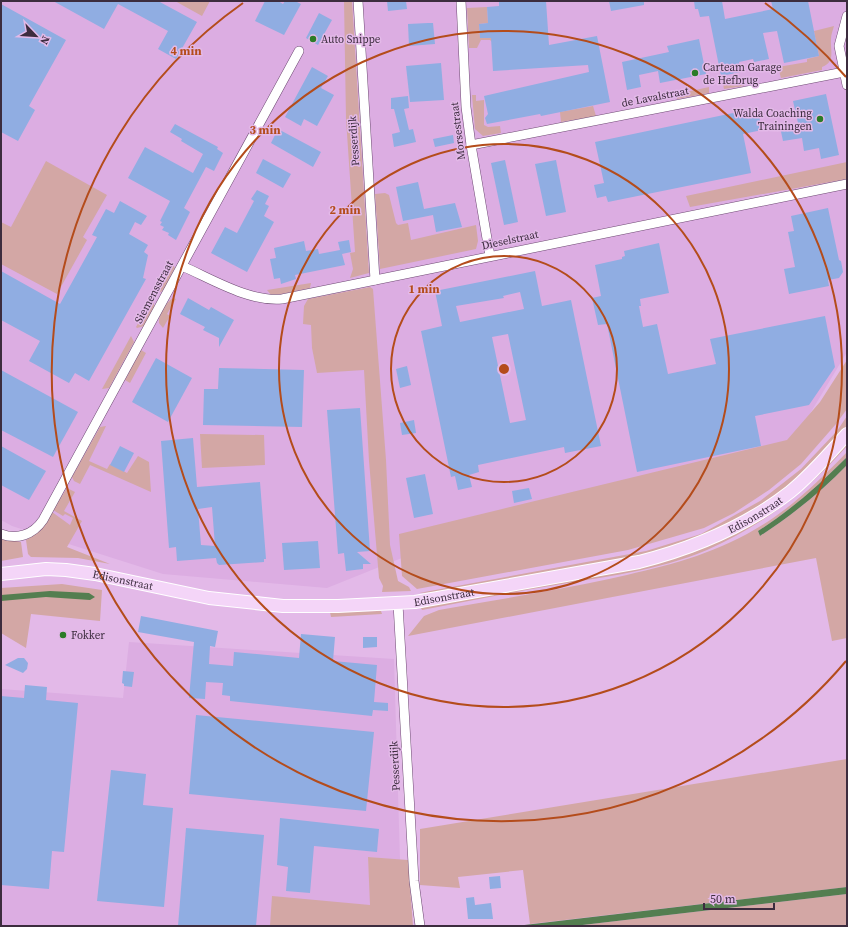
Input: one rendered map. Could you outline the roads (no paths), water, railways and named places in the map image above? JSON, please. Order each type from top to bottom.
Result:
[{"type":"main road","name":"Edisonstraat","points":[[1,574],[46,569],[66,570],[95,574],[209,598],[278,606],[398,604],[639,562],[672,554],[735,528],[790,492],[812,472],[847,434]]},
{"type":"street","name":"Pesserdijk","points":[[358,1],[375,280]]},
{"type":"street","name":"Morsestraat","points":[[461,1],[466,107],[490,256]]},
{"type":"street","points":[[847,16],[839,46],[847,85]]},
{"type":"street","name":"Siemensstraat","points":[[1,534],[22,536],[36,528],[43,520],[299,51]]},
{"type":"street","name":"de Lavalstraat","points":[[471,145],[844,72]]},
{"type":"street","name":"Dieselstraat","points":[[182,266],[255,297],[268,300],[282,299],[847,184]]},
{"type":"street","name":"Pesserdijk","points":[[398,604],[414,881],[420,926]]},
{"type":"place","name":"Auto Snippe","points":[[313,39]]},
{"type":"place","name":"Carteam Garage de Hefbrug","points":[[695,73]]},
{"type":"place","name":"Walda Coaching Trainingen","points":[[820,119]]},
{"type":"place","name":"Fokker","points":[[63,635]]}]
